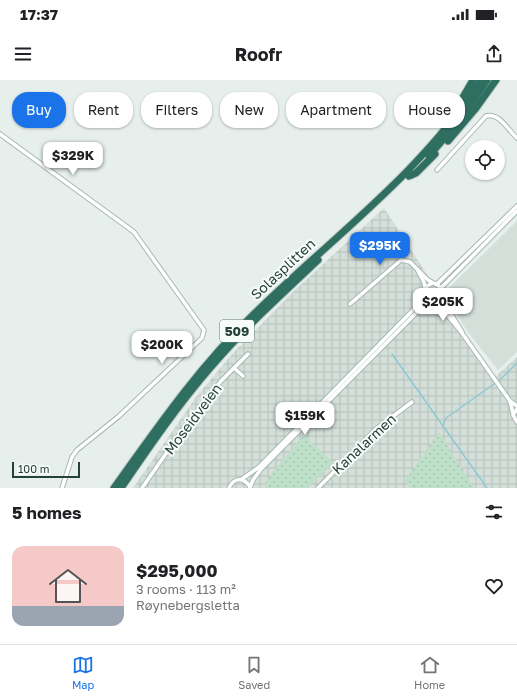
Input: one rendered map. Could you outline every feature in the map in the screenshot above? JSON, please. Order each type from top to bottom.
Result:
[{"type":"highway","name":"509","points":[[428,149],[455,111],[473,80]]},
{"type":"highway","name":"Solasplitten","points":[[114,488],[182,394],[231,337],[272,296],[395,183],[428,149],[458,113],[481,80]]},
{"type":"highway","name":"Solasplitten","points":[[121,488],[186,397],[235,340],[275,300],[409,176],[436,148],[462,117],[487,80]]},
{"type":"highway","name":"509","points":[[409,176],[416,173],[449,140],[476,108],[496,80]]},
{"type":"street","points":[[437,170],[486,116],[492,115],[497,117],[517,138]]},
{"type":"street","points":[[0,134],[131,229],[204,330],[202,338],[118,416],[77,450],[72,457],[62,488]]},
{"type":"street","points":[[229,488],[236,480],[242,479],[258,467],[416,307],[428,285],[434,284],[517,206]]},
{"type":"street","points":[[440,288],[517,211]]},
{"type":"street","points":[[350,304],[396,262],[408,260],[440,288],[446,306],[462,333],[510,401],[517,406]]},
{"type":"street","points":[[416,266],[424,282],[425,291],[462,333]]},
{"type":"street","points":[[250,488],[252,480],[261,469],[432,299],[438,298],[441,293]]},
{"type":"street","name":"Moseidveien","points":[[142,488],[188,422],[221,381],[248,354]]},
{"type":"street","points":[[234,368],[243,376]]},
{"type":"street","points":[[510,401],[513,418],[517,422]]},
{"type":"street","name":"Kanalarmen","points":[[318,488],[376,429],[412,402]]},
{"type":"street","points":[[513,413],[517,409]]},
{"type":"street","points":[[242,479],[247,482],[250,488]]},
{"type":"shaded area","points":[[384,208],[494,378],[517,357],[517,488],[133,488],[196,397],[233,353],[295,290]]},
{"type":"shaded area","points":[[517,221],[517,352],[498,370],[468,332],[450,304],[448,294],[450,287]]},
{"type":"green space","points":[[439,432],[474,488],[410,488],[405,481]]},
{"type":"green space","points":[[304,435],[333,463],[307,488],[265,488],[267,479]]},
{"type":"waterway","points":[[392,354],[487,488]]},
{"type":"waterway","points":[[443,425],[446,418],[501,379],[517,363]]}]
